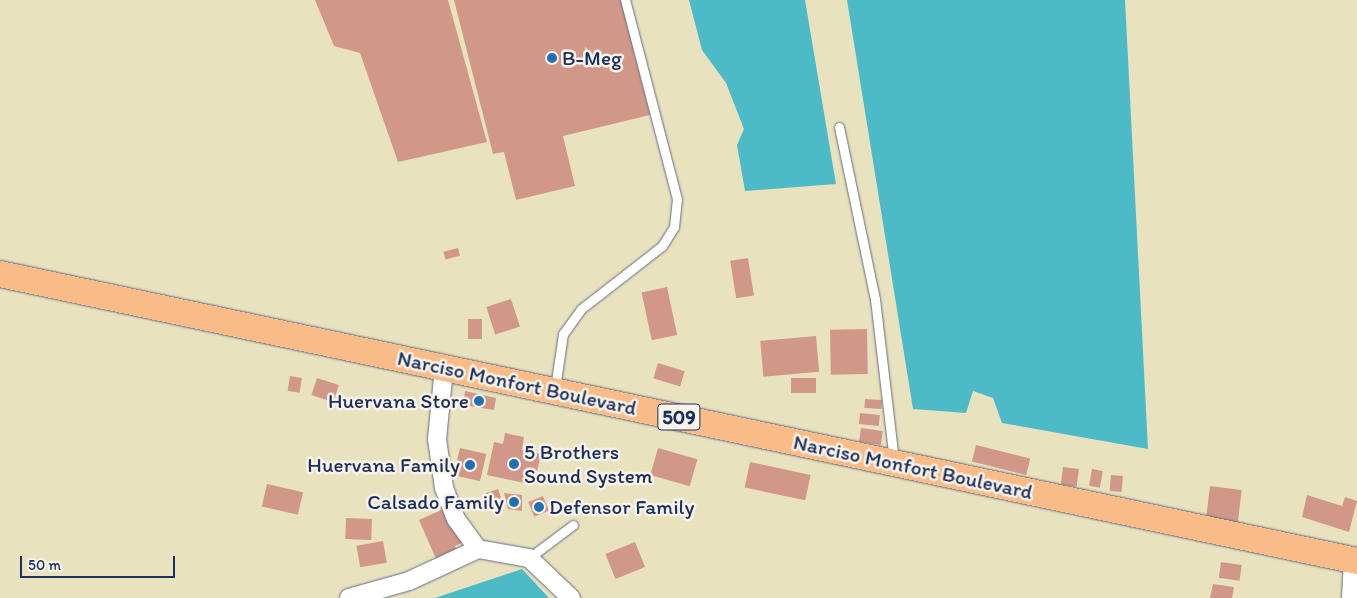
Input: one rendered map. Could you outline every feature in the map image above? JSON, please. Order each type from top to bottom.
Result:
[{"type":"main road","name":"Narciso Monfort Boulevard","points":[[0,274],[1355,561]]},
{"type":"street","points":[[444,368],[437,439],[444,488],[456,519],[478,549]]},
{"type":"street","points":[[349,598],[409,581],[478,549],[529,558],[571,598]]},
{"type":"street","points":[[1350,598],[1355,561]]},
{"type":"lane","points":[[554,391],[563,334],[581,309],[662,246],[674,226],[677,199],[625,0]]},
{"type":"lane","points":[[840,128],[875,299],[894,463]]},
{"type":"lane","points":[[529,558],[573,526]]},
{"type":"water","points":[[689,0],[805,0],[836,184],[745,191],[737,145],[744,129],[726,83],[702,50]]},
{"type":"water","points":[[847,0],[1125,0],[1148,449],[1002,423],[993,398],[973,391],[966,413],[913,409]]},
{"type":"water","points":[[522,569],[549,598],[435,598]]},
{"type":"building","points":[[315,0],[448,0],[487,142],[398,162],[360,53],[334,46]]},
{"type":"building","name":"B-Meg","points":[[454,0],[621,0],[650,115],[563,136],[575,186],[516,200],[504,152],[493,154]]},
{"type":"building","points":[[458,248],[460,256],[445,259],[443,252]]},
{"type":"building","points":[[748,258],[754,296],[736,298],[730,261]]},
{"type":"building","points":[[667,287],[677,335],[652,340],[642,292]]},
{"type":"building","points":[[511,299],[520,327],[495,335],[486,307]]},
{"type":"building","points":[[468,319],[482,319],[482,339],[468,339]]},
{"type":"building","points":[[867,329],[868,374],[831,375],[830,330]]},
{"type":"building","points":[[816,336],[819,372],[763,377],[760,341]]},
{"type":"building","points":[[658,363],[685,371],[680,386],[653,378]]},
{"type":"building","points":[[290,376],[302,378],[300,393],[288,391]]},
{"type":"building","points":[[317,378],[339,385],[333,402],[311,395]]},
{"type":"building","points":[[791,378],[816,378],[816,393],[791,393]]},
{"type":"building","name":"Huervana Store","points":[[465,391],[496,398],[494,410],[463,405]]},
{"type":"building","points":[[865,399],[882,400],[882,409],[865,408]]},
{"type":"building","points":[[860,413],[880,415],[879,426],[859,424]]},
{"type":"building","points":[[861,428],[883,431],[881,445],[859,442]]},
{"type":"building","name":"5 Brothers Sound System","points":[[505,433],[524,437],[522,450],[541,454],[534,485],[487,475],[494,442],[503,444]]},
{"type":"building","points":[[976,445],[1030,459],[1026,475],[972,461]]},
{"type":"building","name":"Huervana Family","points":[[460,448],[486,454],[480,481],[454,475]]},
{"type":"building","points":[[658,448],[697,459],[690,486],[650,475]]},
{"type":"building","points":[[750,462],[811,475],[805,500],[745,487]]},
{"type":"building","points":[[1063,467],[1079,469],[1077,487],[1061,485]]},
{"type":"building","points":[[1092,469],[1103,471],[1100,488],[1089,486]]},
{"type":"building","points":[[1111,475],[1123,476],[1122,492],[1110,491]]},
{"type":"building","points":[[267,484],[303,492],[298,515],[262,506]]},
{"type":"building","points":[[1210,486],[1242,490],[1237,525],[1206,521]]},
{"type":"building","name":"Defensor Family","points":[[498,489],[504,506],[491,511],[485,494]]},
{"type":"building","name":"Calsado Family","points":[[504,493],[522,495],[522,511],[508,509]]},
{"type":"building","points":[[1307,495],[1342,506],[1345,497],[1357,501],[1349,532],[1302,517]]},
{"type":"building","name":"Defensor Family","points":[[543,496],[549,511],[534,517],[528,502]]},
{"type":"building","points":[[450,506],[466,541],[455,546],[457,552],[437,561],[419,520]]},
{"type":"building","points":[[346,518],[372,519],[371,540],[345,539]]},
{"type":"building","points":[[383,541],[387,563],[360,567],[356,546]]},
{"type":"building","points":[[635,542],[645,567],[615,579],[605,554]]},
{"type":"building","points":[[1221,562],[1242,565],[1240,581],[1219,578]]},
{"type":"building","points":[[1213,584],[1234,587],[1232,598],[1210,598]]},
{"type":"place","name":"B-Meg","points":[[552,58]]},
{"type":"place","name":"Huervana Store","points":[[479,401]]},
{"type":"place","name":"5 Brothers Sound System","points":[[514,464]]},
{"type":"place","name":"Huervana Family","points":[[470,465]]},
{"type":"place","name":"Calsado Family","points":[[514,502]]},
{"type":"place","name":"Defensor Family","points":[[539,507]]}]
